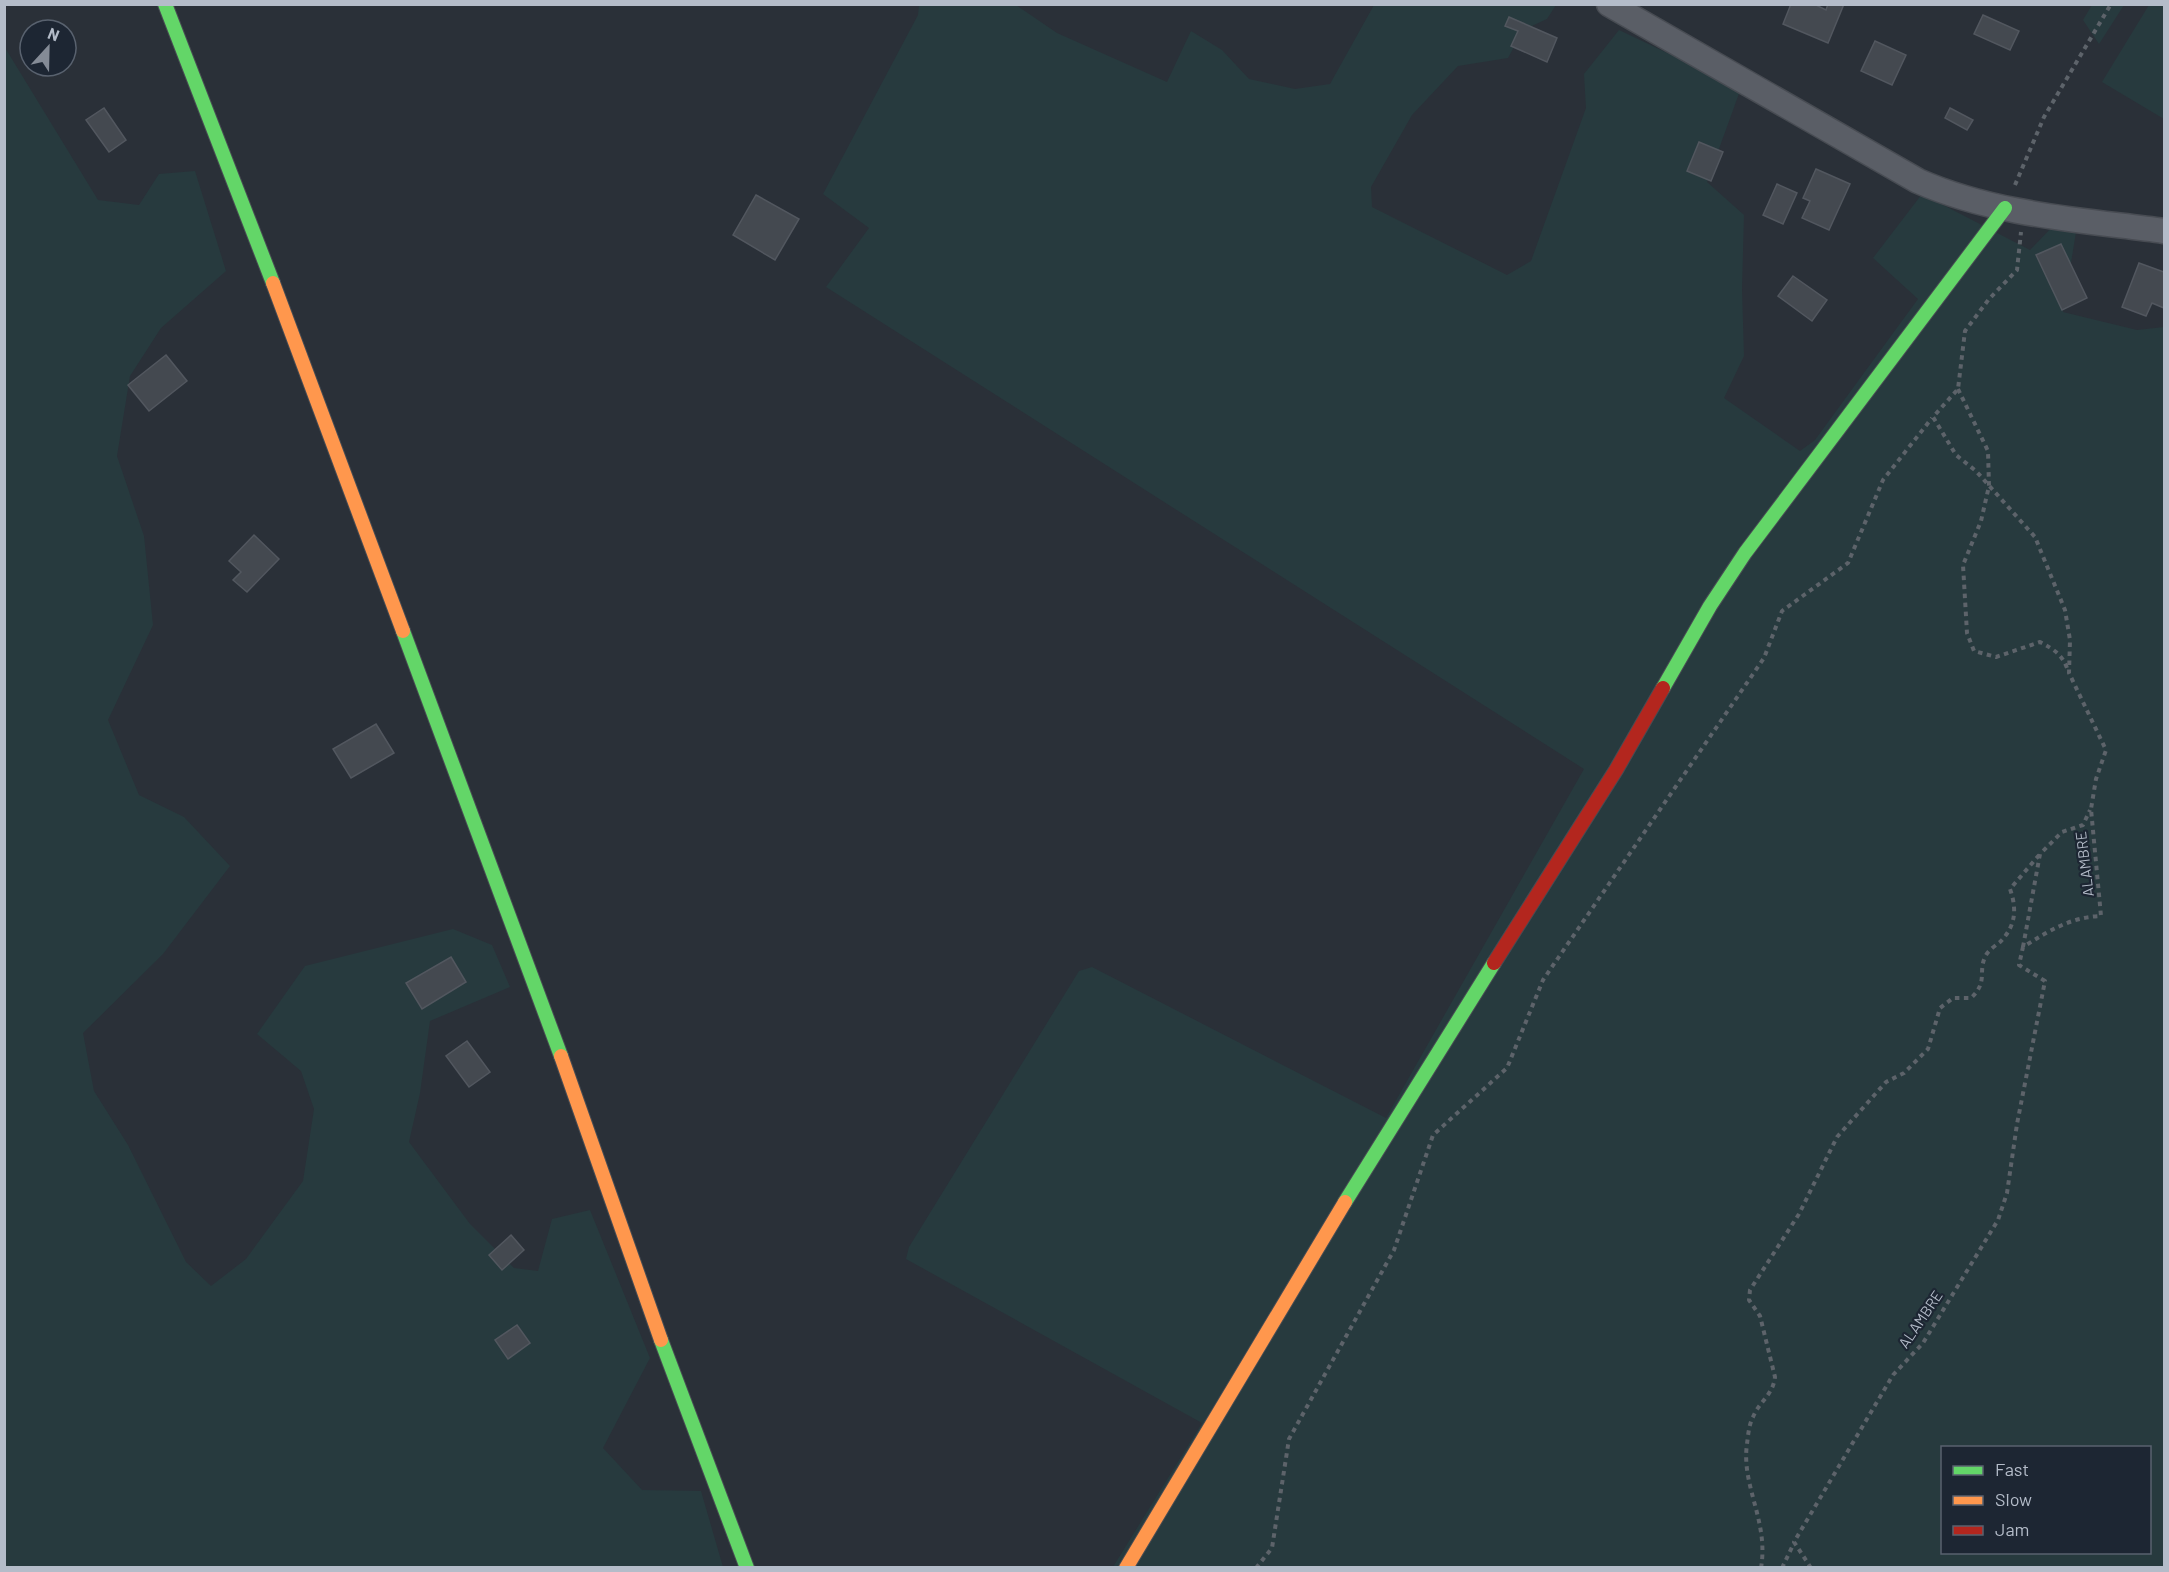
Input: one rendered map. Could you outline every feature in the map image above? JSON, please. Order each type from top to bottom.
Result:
[{"type":"main road","points":[[165,4],[261,250],[410,656],[563,1060],[682,1400],[747,1568]]},
{"type":"main road","points":[[1126,1568],[1382,1141],[1616,770],[1710,606],[1745,553],[1971,256],[2014,210]]},
{"type":"street","points":[[1609,4],[1918,181],[1955,197],[2014,210],[2164,231]]},
{"type":"path","points":[[2069,674],[2064,659],[2055,650],[2040,642],[1996,657],[1974,651],[1967,633],[1963,565],[1981,521],[1989,486],[1988,451],[1958,389],[1965,331],[1989,299],[2017,270],[2020,255],[2014,210],[2044,117],[2110,4]]},
{"type":"path","points":[[1256,1568],[1272,1548],[1289,1439],[1394,1250],[1433,1135],[1507,1068],[1543,980],[1764,658],[1782,611],[1848,563],[1883,480],[1958,389]]},
{"type":"path","name":"ALAMBRE","points":[[1794,1542],[1893,1375],[1923,1343],[1998,1220],[2007,1193],[2017,1124],[2045,981],[2019,965],[2023,947],[2053,928],[2080,917],[2101,916],[2091,809],[2096,779],[2106,750],[2069,674],[2070,640],[2065,610],[2035,537],[1976,471],[1956,455],[1933,417]]},
{"type":"path","points":[[1761,1568],[1762,1528],[1748,1476],[1746,1446],[1753,1416],[1774,1388],[1775,1377],[1760,1316],[1749,1300],[1750,1290],[1799,1214],[1837,1137],[1886,1082],[1904,1073],[1928,1049],[1940,1008],[1953,998],[1971,999],[1980,989],[1986,955],[2008,934],[2014,920],[2015,905],[2010,889],[2062,832],[2083,825],[2091,809]]},
{"type":"path","points":[[2023,947],[2040,854]]},
{"type":"path","points":[[1782,1568],[1794,1542]]},
{"type":"path","points":[[1794,1542],[1811,1568]]},
{"type":"green space","points":[[919,5],[1016,5],[1057,33],[1167,82],[1191,31],[1222,50],[1249,79],[1295,89],[1330,84],[1374,5],[1556,5],[1547,19],[1523,30],[1508,58],[1458,66],[1412,115],[1371,187],[1372,207],[1507,275],[1531,261],[1586,108],[1584,74],[1619,30],[1741,88],[1707,182],[1744,215],[1742,289],[1744,356],[1724,398],[1800,451],[1815,440],[1918,299],[1873,258],[1922,194],[2030,250],[2055,224],[2076,232],[2063,312],[2137,330],[2164,327],[2164,1567],[1113,1567],[1202,1423],[906,1259],[909,1247],[1079,971],[1092,967],[1386,1118],[1584,769],[826,287],[869,228],[823,194],[918,15]]},
{"type":"green space","points":[[2092,5],[2124,5],[2099,44],[2083,20]]},
{"type":"green space","points":[[2149,5],[2164,5],[2164,119],[2102,82]]},
{"type":"green space","points":[[4,46],[18,69],[18,78],[24,78],[98,200],[139,205],[159,174],[195,171],[226,271],[161,328],[130,376],[117,456],[144,536],[153,625],[108,720],[139,795],[184,817],[230,866],[163,954],[83,1033],[94,1091],[128,1145],[186,1262],[211,1286],[246,1259],[303,1181],[314,1109],[301,1071],[257,1034],[305,966],[453,929],[492,945],[510,987],[430,1021],[420,1093],[409,1142],[470,1224],[514,1268],[538,1271],[552,1219],[590,1210],[650,1358],[603,1448],[642,1490],[701,1491],[723,1567],[5,1567]]},
{"type":"building","points":[[1791,4],[1814,4],[1826,10],[1828,4],[1844,4],[1828,43],[1783,24]]},
{"type":"building","points":[[1983,15],[2019,31],[2010,50],[1974,34]]},
{"type":"building","points":[[1509,17],[1557,38],[1547,62],[1511,46],[1518,31],[1505,26]]},
{"type":"building","points":[[1875,41],[1906,55],[1892,85],[1861,71]]},
{"type":"building","points":[[104,108],[126,140],[109,152],[86,120]]},
{"type":"building","points":[[1950,108],[1973,120],[1967,130],[1945,118]]},
{"type":"building","points":[[1699,142],[1723,152],[1711,181],[1687,171]]},
{"type":"building","points":[[1816,169],[1850,184],[1829,230],[1802,218],[1810,201],[1803,198]]},
{"type":"building","points":[[1777,184],[1797,193],[1783,224],[1763,215]]},
{"type":"building","points":[[756,195],[799,219],[775,260],[733,235]]},
{"type":"building","points":[[2061,244],[2087,298],[2062,310],[2036,255]]},
{"type":"building","points":[[2139,263],[2164,272],[2164,308],[2152,303],[2146,316],[2122,307]]},
{"type":"building","points":[[1793,276],[1827,300],[1812,321],[1778,296]]},
{"type":"building","points":[[166,355],[187,381],[149,411],[128,385]]},
{"type":"building","points":[[254,535],[279,559],[247,592],[233,580],[241,572],[229,561]]},
{"type":"building","points":[[376,724],[394,753],[351,778],[333,749]]},
{"type":"building","points":[[451,957],[466,982],[422,1009],[406,983]]},
{"type":"building","points":[[467,1041],[490,1072],[469,1087],[446,1056]]},
{"type":"building","points":[[511,1235],[524,1250],[502,1270],[489,1255]]},
{"type":"building","points":[[517,1325],[530,1343],[508,1359],[495,1340]]},
{"type":"traffic: fast","points":[[165,4],[273,283]]},
{"type":"traffic: fast","points":[[1663,688],[1710,606],[1745,553],[2005,208]]},
{"type":"traffic: fast","points":[[403,631],[561,1056]]},
{"type":"traffic: fast","points":[[1345,1202],[1494,963]]},
{"type":"traffic: fast","points":[[661,1340],[747,1568]]},
{"type":"traffic: slow","points":[[273,283],[403,631]]},
{"type":"traffic: slow","points":[[561,1056],[661,1340]]},
{"type":"traffic: slow","points":[[1126,1568],[1345,1202]]},
{"type":"traffic: jam","points":[[1494,963],[1616,770],[1663,688]]}]
